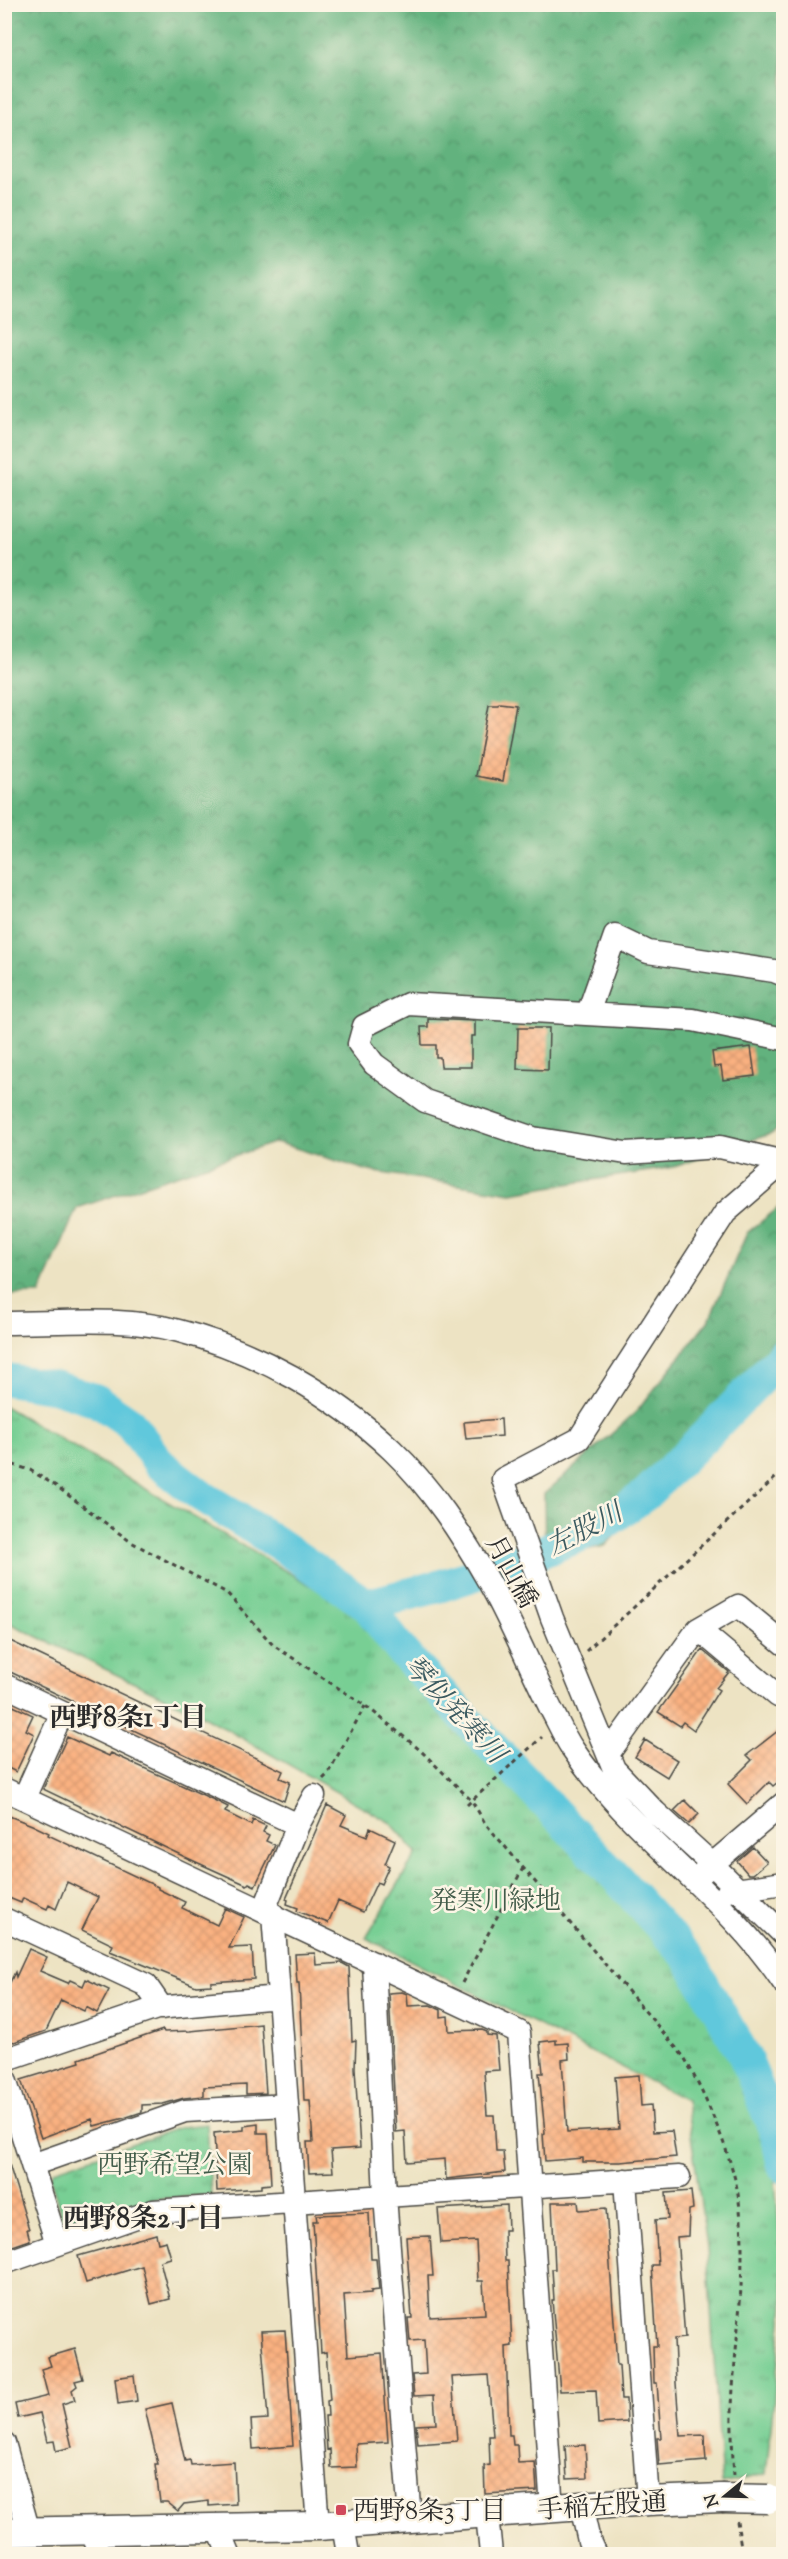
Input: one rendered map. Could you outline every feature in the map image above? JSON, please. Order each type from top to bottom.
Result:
[{"type":"main road","name":"手稲左股通","points":[[17,2532],[95,2542],[218,2528],[330,2525],[648,2501],[776,2500]]},
{"type":"street","points":[[588,1013],[615,936],[648,952],[774,971],[783,975]]},
{"type":"street","points":[[783,1039],[693,1020],[408,1004],[364,1026],[359,1044],[374,1064],[425,1101],[533,1138],[627,1153],[720,1147],[783,1162]]},
{"type":"street","points":[[783,1162],[725,1213],[579,1439],[503,1479],[552,1618],[614,1769],[654,1812],[712,1864],[783,1935]]},
{"type":"street","name":"月山橋","points":[[4,1323],[126,1323],[177,1330],[263,1361],[344,1410],[392,1450],[430,1492],[489,1583],[570,1746],[603,1790],[694,1880],[767,1958],[783,1983]]},
{"type":"street","points":[[608,1754],[698,1629],[738,1606],[783,1644]]},
{"type":"street","points":[[698,1629],[778,1696]]},
{"type":"street","points":[[4,1685],[298,1825]]},
{"type":"street","points":[[62,1713],[14,1793],[519,2032],[552,2509]]},
{"type":"street","points":[[317,1788],[298,1825],[268,1912],[279,1997],[294,2203],[330,2525],[348,2554]]},
{"type":"street","points":[[694,1880],[783,1803]]},
{"type":"street","points":[[710,1898],[737,1889],[783,1882]]},
{"type":"street","points":[[4,1919],[146,1985],[162,2008]]},
{"type":"street","points":[[374,1963],[385,2196],[410,2519]]},
{"type":"street","points":[[4,2060],[162,2008],[279,1997]]},
{"type":"street","points":[[4,2076],[57,2244]]},
{"type":"street","points":[[32,2165],[185,2111],[287,2105]]},
{"type":"street","points":[[4,2263],[153,2211],[679,2177]]},
{"type":"street","points":[[625,2180],[648,2501]]},
{"type":"street","points":[[4,2443],[17,2532]]},
{"type":"street","points":[[581,2506],[589,2541],[595,2554]]},
{"type":"street","points":[[487,2514],[491,2554]]},
{"type":"street","points":[[218,2528],[229,2554]]},
{"type":"path","points":[[4,1462],[30,1470],[56,1486],[131,1542],[227,1593],[273,1645],[365,1706],[420,1750],[472,1801],[485,1823],[684,2056],[702,2089],[727,2157],[739,2200],[741,2294],[733,2389],[731,2499],[742,2554]]},
{"type":"path","points":[[571,1665],[783,1470]]},
{"type":"path","points":[[317,1788],[327,1775],[365,1706]]},
{"type":"path","points":[[467,1805],[544,1736]]},
{"type":"path","points":[[453,2001],[523,1868]]},
{"type":"green space","points":[[4,5],[783,5],[784,1124],[773,1133],[674,1167],[511,1193],[369,1171],[276,1142],[77,1208],[40,1294],[5,1295]]},
{"type":"green space","points":[[783,1204],[783,1351],[744,1379],[679,1467],[605,1546],[545,1557],[544,1494],[637,1411],[709,1320],[747,1233]]},
{"type":"green space","name":"発寒川緑地","points":[[4,1406],[356,1612],[625,1907],[677,1956],[771,2138],[784,2304],[766,2474],[722,2484],[707,2247],[686,2100],[366,1938],[417,1853],[391,1823],[205,1717],[5,1621]]},
{"type":"green space","name":"西野希望公園","points":[[207,2124],[211,2195],[155,2199],[75,2228],[64,2224],[50,2177],[54,2170],[181,2127]]},
{"type":"building","points":[[499,703],[516,705],[503,781],[476,776],[489,705]]},
{"type":"building","points":[[428,1019],[475,1021],[475,1036],[471,1036],[471,1067],[441,1067],[440,1057],[436,1057],[436,1045],[422,1045],[421,1027],[428,1027]]},
{"type":"building","points":[[518,1028],[549,1028],[548,1070],[517,1069]]},
{"type":"building","points":[[751,1047],[755,1076],[723,1080],[721,1066],[714,1067],[712,1052]]},
{"type":"building","points":[[501,1419],[502,1436],[466,1439],[464,1422]]},
{"type":"building","points":[[4,1638],[283,1771],[280,1778],[290,1782],[284,1801],[4,1669]]},
{"type":"building","points":[[702,1650],[729,1672],[716,1688],[719,1690],[694,1730],[683,1722],[680,1726],[658,1712]]},
{"type":"building","points":[[11,1705],[33,1715],[26,1730],[34,1734],[16,1772],[4,1766],[4,1719]]},
{"type":"building","points":[[783,1727],[783,1778],[773,1786],[769,1782],[747,1804],[728,1784],[752,1760],[747,1755]]},
{"type":"building","points":[[67,1737],[109,1756],[111,1753],[214,1800],[228,1807],[225,1812],[251,1825],[253,1820],[266,1826],[263,1832],[269,1835],[266,1841],[275,1845],[255,1886],[249,1883],[247,1885],[185,1857],[43,1789]]},
{"type":"building","points":[[645,1740],[677,1760],[667,1777],[635,1757]]},
{"type":"building","points":[[685,1800],[699,1814],[689,1824],[674,1811]]},
{"type":"building","points":[[327,1805],[346,1815],[341,1825],[367,1836],[370,1828],[395,1840],[385,1864],[389,1866],[381,1884],[377,1882],[363,1912],[338,1901],[328,1923],[297,1911],[298,1908],[287,1904],[286,1899]]},
{"type":"building","points":[[4,1814],[49,1833],[48,1835],[158,1887],[185,1902],[182,1908],[217,1925],[225,1908],[244,1917],[229,1948],[252,1947],[254,1979],[211,1982],[211,1985],[196,1986],[110,1951],[113,1945],[82,1930],[98,1897],[67,1882],[56,1909],[49,1905],[47,1909],[23,1898],[21,1903],[4,1896]]},
{"type":"building","points":[[753,1847],[767,1862],[753,1874],[748,1874],[737,1861]]},
{"type":"building","points":[[29,1949],[47,1957],[40,1971],[68,1983],[70,1980],[83,1986],[86,1979],[109,1990],[97,2013],[86,2007],[84,2011],[61,2000],[46,2031],[14,2042],[9,2040],[4,2028],[4,1995],[15,1972],[16,1977]]},
{"type":"building","points":[[315,1953],[316,1965],[342,1963],[349,1967],[352,2041],[356,2040],[355,2068],[360,2148],[331,2150],[333,2172],[309,2173],[307,2142],[313,2142],[310,2101],[304,2101],[299,1983],[297,1983],[295,1954]]},
{"type":"building","points":[[389,1993],[407,1994],[408,2006],[430,2005],[441,2010],[441,2017],[448,2016],[449,2031],[482,2030],[487,2032],[487,2035],[496,2036],[499,2070],[484,2071],[487,2115],[494,2115],[496,2151],[503,2151],[505,2172],[446,2179],[445,2159],[407,2162],[405,2131],[396,2132]]},
{"type":"building","points":[[261,2024],[266,2093],[246,2094],[246,2085],[204,2087],[204,2096],[184,2098],[163,2104],[142,2105],[142,2112],[124,2118],[94,2126],[92,2119],[41,2138],[21,2080],[80,2062],[79,2059],[163,2030],[164,2032],[190,2031]]},
{"type":"building","points":[[556,2040],[556,2044],[568,2043],[569,2059],[562,2060],[567,2132],[619,2129],[615,2077],[639,2075],[641,2106],[651,2105],[653,2132],[672,2131],[676,2157],[620,2162],[583,2162],[583,2158],[545,2161],[543,2134],[545,2133],[539,2073],[543,2073],[540,2042]]},
{"type":"building","points":[[258,2124],[258,2133],[268,2133],[271,2184],[261,2185],[261,2188],[217,2191],[214,2133],[244,2130],[244,2126]]},
{"type":"building","points":[[4,2161],[8,2161],[29,2229],[27,2229],[30,2240],[4,2249]]},
{"type":"building","points":[[691,2191],[693,2209],[689,2210],[688,2236],[677,2237],[685,2338],[674,2339],[676,2383],[680,2436],[704,2435],[706,2461],[659,2465],[657,2438],[661,2438],[657,2383],[654,2383],[653,2346],[657,2346],[652,2265],[658,2265],[655,2220],[668,2219],[666,2193]]},
{"type":"building","points":[[552,2202],[578,2202],[579,2210],[606,2208],[617,2365],[619,2365],[621,2399],[626,2399],[627,2422],[598,2424],[596,2390],[560,2391],[552,2300],[554,2300],[552,2269],[555,2269]]},
{"type":"building","points":[[507,2205],[508,2230],[504,2230],[505,2261],[508,2261],[512,2346],[506,2347],[509,2435],[512,2435],[513,2445],[517,2445],[518,2463],[535,2462],[537,2491],[485,2494],[484,2466],[490,2465],[489,2436],[493,2436],[488,2375],[452,2377],[457,2441],[418,2444],[416,2425],[436,2424],[434,2395],[414,2396],[412,2375],[426,2374],[424,2340],[410,2341],[408,2318],[412,2318],[406,2237],[430,2236],[433,2276],[428,2276],[430,2317],[485,2314],[483,2281],[478,2281],[476,2241],[441,2243],[438,2209]]},
{"type":"building","points":[[369,2213],[371,2259],[376,2259],[379,2290],[371,2291],[371,2293],[344,2295],[348,2356],[382,2353],[388,2442],[356,2444],[357,2467],[331,2468],[330,2449],[327,2450],[325,2416],[328,2416],[327,2401],[330,2400],[326,2352],[321,2353],[313,2221],[317,2221],[316,2215]]},
{"type":"building","points":[[156,2234],[158,2243],[166,2241],[171,2258],[160,2261],[170,2299],[151,2304],[142,2266],[86,2283],[78,2256]]},
{"type":"building","points":[[285,2330],[293,2446],[253,2449],[251,2420],[268,2419],[261,2331]]},
{"type":"building","points":[[75,2349],[83,2379],[75,2381],[77,2386],[72,2390],[75,2400],[62,2404],[72,2447],[56,2451],[54,2441],[47,2442],[40,2413],[18,2418],[15,2404],[48,2396],[41,2369],[51,2366],[48,2357]]},
{"type":"building","points":[[134,2375],[137,2401],[118,2404],[115,2378]]},
{"type":"building","points":[[172,2403],[185,2461],[190,2460],[191,2465],[234,2462],[236,2504],[209,2506],[209,2501],[184,2504],[178,2511],[167,2502],[160,2502],[155,2464],[158,2464],[145,2409]]},
{"type":"building","points":[[585,2445],[587,2478],[567,2479],[565,2446]]},
{"type":"waterway","name":"左股川","points":[[367,1605],[440,1586],[529,1557],[598,1528],[645,1495],[784,1354]]},
{"type":"waterway","name":"琴似発寒川","points":[[4,1379],[55,1387],[96,1400],[130,1423],[160,1464],[200,1495],[277,1543],[367,1605],[403,1653],[618,1879],[688,1957],[745,2057],[776,2133],[784,2167]]},
{"type":"place","name":"西野8条3丁目","points":[[341,2510]]},
{"type":"district","name":"西野8条1丁目","points":[[128,1717]]},
{"type":"district","name":"西野8条2丁目","points":[[143,2218]]}]
